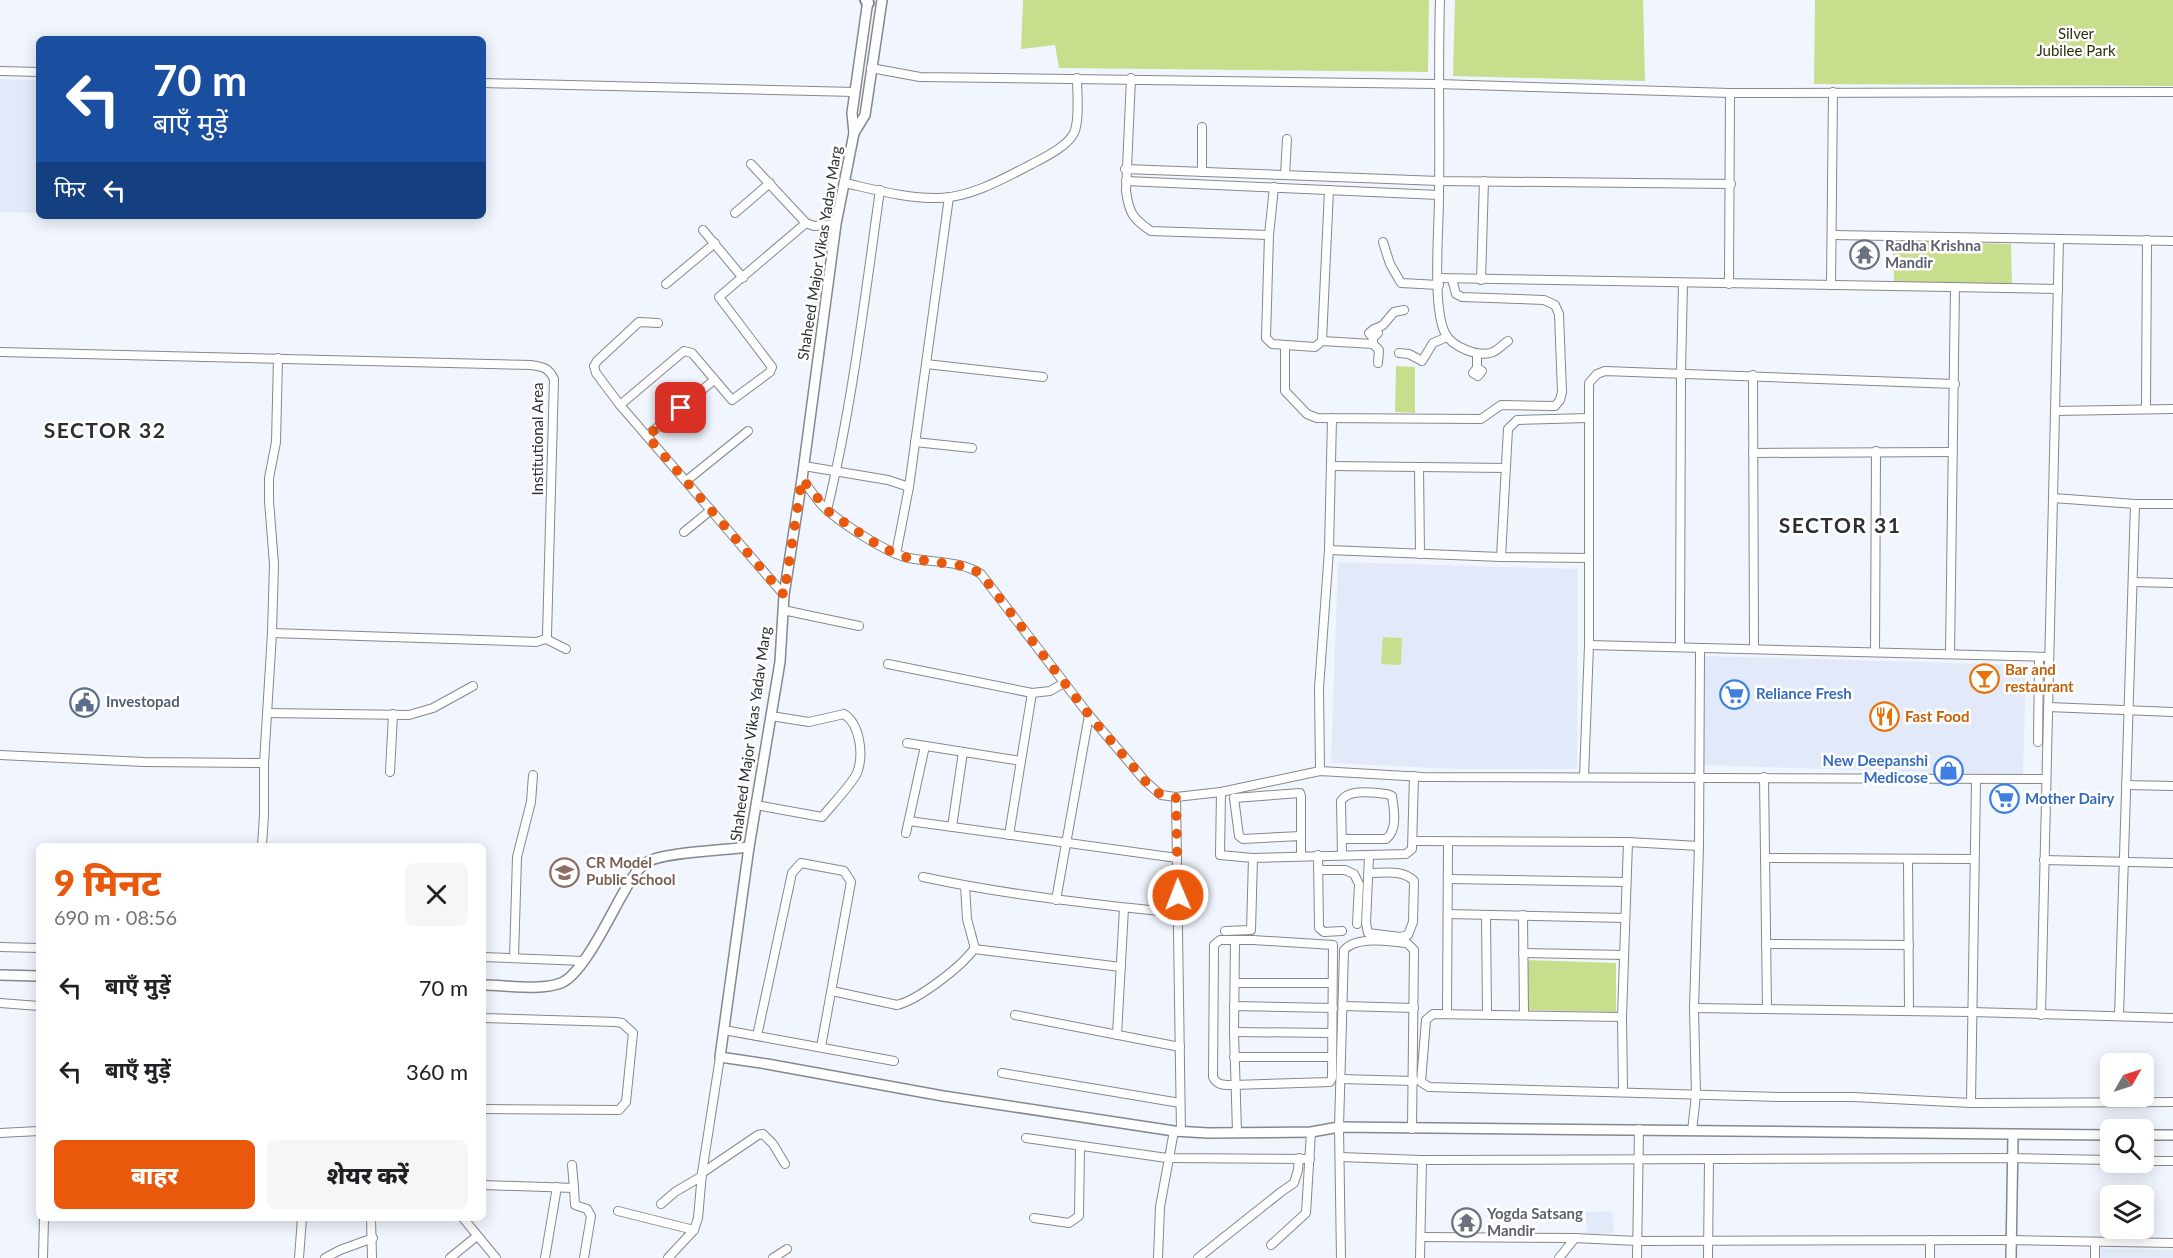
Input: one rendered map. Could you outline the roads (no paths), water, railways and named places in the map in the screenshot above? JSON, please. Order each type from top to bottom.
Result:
[{"type":"street","name":"Shaheed Major Vikas Yadav Marg","points":[[854,133],[865,115],[882,0]]},
{"type":"street","points":[[1440,0],[1438,282],[1441,318],[1447,337],[1476,354],[1493,352],[1508,341]]},
{"type":"street","name":"Shaheed Major Vikas Yadav Marg","points":[[694,1230],[698,1218],[702,1175],[749,847],[780,662],[784,595],[804,466],[836,224],[854,133],[852,113],[867,1]]},
{"type":"street","points":[[871,68],[920,77],[1131,78],[1438,84],[1730,93],[2173,92]]},
{"type":"street","points":[[0,71],[36,72]]},
{"type":"street","points":[[845,183],[907,196],[948,197],[1003,179],[1036,162],[1070,138],[1076,126],[1077,78]]},
{"type":"street","points":[[1131,78],[1125,169],[1129,209],[1138,223],[1151,231],[1269,235]]},
{"type":"street","points":[[486,84],[855,92]]},
{"type":"street","points":[[1831,285],[1833,92]]},
{"type":"street","points":[[1729,284],[1730,93]]},
{"type":"street","points":[[1202,127],[1202,172]]},
{"type":"street","points":[[1285,175],[1287,139]]},
{"type":"street","points":[[751,164],[806,223],[814,226],[836,224]]},
{"type":"street","points":[[1125,169],[1440,181],[1731,184]]},
{"type":"street","points":[[1126,181],[1439,195]]},
{"type":"street","points":[[1481,280],[1484,181]]},
{"type":"street","points":[[735,213],[770,183]]},
{"type":"street","points":[[1274,187],[1269,235],[1265,333],[1268,342],[1315,347],[1322,341],[1374,337],[1394,312],[1404,310]]},
{"type":"street","points":[[827,510],[836,471],[866,293],[880,190]]},
{"type":"street","points":[[1322,341],[1329,190]]},
{"type":"street","points":[[896,554],[909,487],[948,197]]},
{"type":"street","points":[[620,405],[684,351],[692,353],[732,399],[772,370],[770,364],[720,300],[720,294],[743,278],[806,223]]},
{"type":"street","points":[[703,230],[743,278]]},
{"type":"street","points":[[1833,235],[2173,241]]},
{"type":"street","points":[[2041,1015],[2059,240]]},
{"type":"street","points":[[2146,410],[2147,240]]},
{"type":"street","points":[[1383,242],[1390,264],[1401,283],[1438,282],[1452,279],[2058,289]]},
{"type":"street","points":[[666,284],[715,243]]},
{"type":"street","points":[[1285,345],[1284,386],[1287,395],[1311,417],[1481,419],[1500,405],[1555,406],[1562,392],[1559,314],[1555,305],[1544,300],[1462,297],[1456,294],[1452,279]]},
{"type":"street","points":[[1680,647],[1683,283]]},
{"type":"street","points":[[1950,654],[1955,287]]},
{"type":"street","points":[[658,323],[639,322],[597,361],[594,366],[596,374],[620,405],[784,595]]},
{"type":"street","points":[[1374,337],[1379,350],[1377,363]]},
{"type":"street","points":[[1399,352],[1412,355],[1422,361],[1433,343],[1447,337]]},
{"type":"street","name":"Institutional Area","points":[[0,352],[544,367],[550,371],[554,379],[552,506],[548,635],[546,639]]},
{"type":"street","points":[[1476,354],[1477,368]]},
{"type":"street","points":[[262,843],[274,556],[269,478],[276,442],[278,358]]},
{"type":"street","points":[[926,364],[1043,377]]},
{"type":"street","points":[[1584,777],[1589,645],[1589,383],[1605,371],[1681,372],[1955,384]]},
{"type":"street","points":[[1753,375],[1754,649]]},
{"type":"street","points":[[647,436],[714,380]]},
{"type":"street","points":[[2055,411],[2173,409]]},
{"type":"street","points":[[1320,771],[1320,688],[1329,550],[1332,418]]},
{"type":"street","points":[[1501,557],[1508,429],[1517,420],[1588,418]]},
{"type":"street","points":[[686,481],[748,431]]},
{"type":"street","points":[[915,442],[972,448]]},
{"type":"street","points":[[1875,652],[1876,451]]},
{"type":"street","points":[[1753,453],[1953,452]]},
{"type":"street","points":[[804,466],[888,480],[909,487]]},
{"type":"street","points":[[1332,466],[1506,468]]},
{"type":"street","points":[[1419,467],[1420,554]]},
{"type":"street","points":[[802,479],[827,510],[882,548],[896,554],[959,564],[981,574],[1089,715],[1154,790],[1161,795],[1176,798],[1221,792],[1320,771],[1414,776],[2046,779]]},
{"type":"street","points":[[2053,498],[2135,504],[2173,504]]},
{"type":"street","points":[[2119,1016],[2135,504]]},
{"type":"street","points":[[684,532],[711,510]]},
{"type":"street","points":[[1329,550],[1589,558]]},
{"type":"street","points":[[2133,582],[2173,583]]},
{"type":"street","points":[[783,610],[860,626]]},
{"type":"street","points":[[272,633],[536,642],[546,639],[566,649]]},
{"type":"street","points":[[1589,645],[2049,657]]},
{"type":"street","points":[[1692,1131],[1696,1095],[1694,1008],[1699,846],[1700,648]]},
{"type":"street","points":[[2038,742],[2039,657]]},
{"type":"street","points":[[888,664],[1032,693],[1050,692],[1064,683]]},
{"type":"street","points":[[267,713],[422,713],[473,686]]},
{"type":"street","points":[[1009,835],[1032,693]]},
{"type":"street","points":[[2048,707],[2173,712]]},
{"type":"street","points":[[390,772],[393,714]]},
{"type":"street","points":[[756,806],[822,817],[857,773],[861,743],[850,718],[844,714],[809,722],[771,716]]},
{"type":"street","points":[[1056,900],[1089,715]]},
{"type":"street","points":[[907,743],[1021,761]]},
{"type":"street","points":[[906,833],[925,746]]},
{"type":"street","points":[[952,827],[963,752]]},
{"type":"street","points":[[0,755],[144,762],[264,763]]},
{"type":"street","points":[[514,958],[518,857],[531,802],[533,775]]},
{"type":"street","points":[[1221,792],[1220,855],[1253,858],[1406,854],[1412,849],[1413,841],[1414,776]]},
{"type":"street","points":[[1764,777],[1767,1009]]},
{"type":"street","points":[[1971,1103],[1976,780]]},
{"type":"street","points":[[2126,785],[2173,786]]},
{"type":"street","points":[[1301,836],[1243,839],[1239,836],[1234,798],[1300,792],[1301,836],[1301,856]]},
{"type":"street","points":[[1342,839],[1386,839],[1390,836],[1393,828],[1392,796],[1349,793],[1344,796],[1341,801],[1342,855]]},
{"type":"street","points":[[1158,1258],[1160,1207],[1167,1158],[1177,1131],[1180,1103],[1176,798]]},
{"type":"street","points":[[909,821],[1177,858]]},
{"type":"street","points":[[1413,841],[1699,846]]},
{"type":"street","points":[[1447,1012],[1448,842]]},
{"type":"street","points":[[1623,1091],[1622,1017],[1628,843]]},
{"type":"street","points":[[486,985],[549,986],[563,982],[584,961],[644,864],[668,856],[749,847]]},
{"type":"street","points":[[1318,855],[1319,928],[1324,932],[1342,932]]},
{"type":"street","points":[[1368,873],[1401,873],[1409,875],[1414,881],[1413,922],[1408,935],[1400,937],[1368,933],[1366,923],[1368,873],[1369,856]]},
{"type":"street","points":[[1225,931],[1251,930],[1253,858]]},
{"type":"street","points":[[1765,858],[1974,859]]},
{"type":"street","points":[[1908,859],[1909,1011]]},
{"type":"street","points":[[2044,860],[2173,863]]},
{"type":"street","points":[[757,1036],[792,873],[801,862],[844,871],[851,882],[821,1047]]},
{"type":"street","points":[[1318,870],[1345,870],[1354,874],[1359,884],[1357,924]]},
{"type":"street","points":[[923,877],[1056,900],[1178,913]]},
{"type":"street","points":[[1448,879],[1626,882]]},
{"type":"street","points":[[965,886],[966,912],[974,949]]},
{"type":"street","points":[[1117,1035],[1124,908]]},
{"type":"street","points":[[1448,914],[1625,918]]},
{"type":"street","points":[[1486,915],[1487,1014]]},
{"type":"street","points":[[1523,915],[1524,1015]]},
{"type":"street","points":[[1220,940],[1235,940],[1333,945],[1332,1078],[1328,1083],[1234,1085],[1219,1084],[1213,1077],[1214,945],[1220,940]]},
{"type":"street","points":[[1235,940],[1236,1132]]},
{"type":"street","points":[[1341,1258],[1339,1128],[1344,950],[1351,944],[1407,943],[1412,945],[1414,950],[1412,1129]]},
{"type":"street","points":[[1766,944],[1909,945]]},
{"type":"street","points":[[0,947],[36,948]]},
{"type":"street","points":[[974,949],[1121,967]]},
{"type":"street","points":[[832,991],[897,1005],[904,1003],[919,996],[965,960],[974,949]]},
{"type":"street","points":[[1523,953],[1624,955]]},
{"type":"street","points":[[486,957],[584,961]]},
{"type":"street","points":[[0,975],[36,976]]},
{"type":"street","points":[[1235,983],[1332,983]]},
{"type":"street","points":[[0,1003],[36,1006]]},
{"type":"street","points":[[1234,1006],[1333,1008]]},
{"type":"street","points":[[1344,1006],[1414,1008]]},
{"type":"street","points":[[1694,1008],[1972,1012],[2173,1018]]},
{"type":"street","points":[[1622,1017],[1447,1012],[1433,1014],[1426,1020],[1420,1076],[1424,1086],[1696,1095],[1853,1097],[1971,1103],[2173,1102]]},
{"type":"street","points":[[1015,1015],[1179,1047]]},
{"type":"street","points":[[486,1018],[616,1022],[622,1023],[633,1033],[626,1102],[619,1110],[486,1109]]},
{"type":"street","points":[[723,1030],[894,1061]]},
{"type":"street","points":[[1234,1032],[1332,1033]]},
{"type":"street","points":[[720,1057],[943,1096],[1177,1131],[1311,1132],[1339,1128],[2100,1136]]},
{"type":"street","points":[[1234,1058],[1331,1057]]},
{"type":"street","points":[[1002,1073],[1180,1103]]},
{"type":"street","points":[[1341,1079],[1413,1081]]},
{"type":"street","points":[[1637,1258],[1639,1130]]},
{"type":"street","points":[[0,1132],[36,1131]]},
{"type":"street","points":[[1271,1245],[1306,1213],[1311,1132]]},
{"type":"street","points":[[661,1204],[758,1135],[764,1134],[774,1144],[785,1164]]},
{"type":"street","points":[[2154,1135],[2173,1135]]},
{"type":"street","points":[[2011,1258],[2013,1136]]},
{"type":"street","points":[[1026,1138],[1167,1158],[1310,1159]]},
{"type":"street","points":[[1034,1218],[1069,1223],[1079,1216],[1080,1146]]},
{"type":"street","points":[[1340,1157],[1422,1160],[1638,1161],[2012,1158],[2100,1160]]},
{"type":"street","points":[[1198,1258],[1294,1184],[1299,1158]]},
{"type":"street","points":[[1420,1258],[1422,1160]]},
{"type":"street","points":[[1708,1258],[1709,1160]]},
{"type":"street","points":[[2154,1161],[2173,1161]]},
{"type":"street","points":[[572,1165],[575,1205],[587,1209],[591,1216],[584,1258]]},
{"type":"street","points":[[486,1185],[574,1188]]},
{"type":"street","points":[[545,1258],[557,1187]]},
{"type":"street","points":[[618,1211],[694,1230],[669,1258]]},
{"type":"street","points":[[43,1258],[44,1221]]},
{"type":"street","points":[[299,1258],[302,1221]]},
{"type":"street","points":[[371,1221],[372,1258]]},
{"type":"street","points":[[465,1221],[496,1258]]},
{"type":"street","points":[[450,1258],[477,1236]]},
{"type":"street","points":[[1421,1237],[1575,1238],[1638,1241],[1708,1239],[2011,1240],[2173,1243]]},
{"type":"street","points":[[325,1258],[372,1238]]},
{"type":"street","points":[[1559,1258],[1575,1238]]},
{"type":"street","points":[[1930,1240],[1930,1258]]},
{"type":"street","points":[[2095,1243],[2095,1258]]},
{"type":"street","points":[[773,1258],[787,1249]]},
{"type":"place","name":"Radha Krishna Mandir","points":[[1864,255]]},
{"type":"place","name":"Bar and restaurant","points":[[1984,679]]},
{"type":"place","name":"Reliance Fresh","points":[[1735,694]]},
{"type":"place","name":"Investopad","points":[[85,702]]},
{"type":"place","name":"Fast Food","points":[[1884,717]]},
{"type":"place","name":"New Deepanshi Medicose","points":[[1949,770]]},
{"type":"place","name":"Mother Dairy","points":[[2004,799]]},
{"type":"place","name":"CR Model Public School","points":[[565,872]]},
{"type":"place","name":"Yogda Satsang Mandir","points":[[1466,1223]]},
{"type":"district","name":"SECTOR 32","points":[[105,431]]},
{"type":"district","name":"SECTOR 31","points":[[1840,526]]},
{"type":"park label","name":"Silver Jubilee Park","points":[[2076,42]]}]
